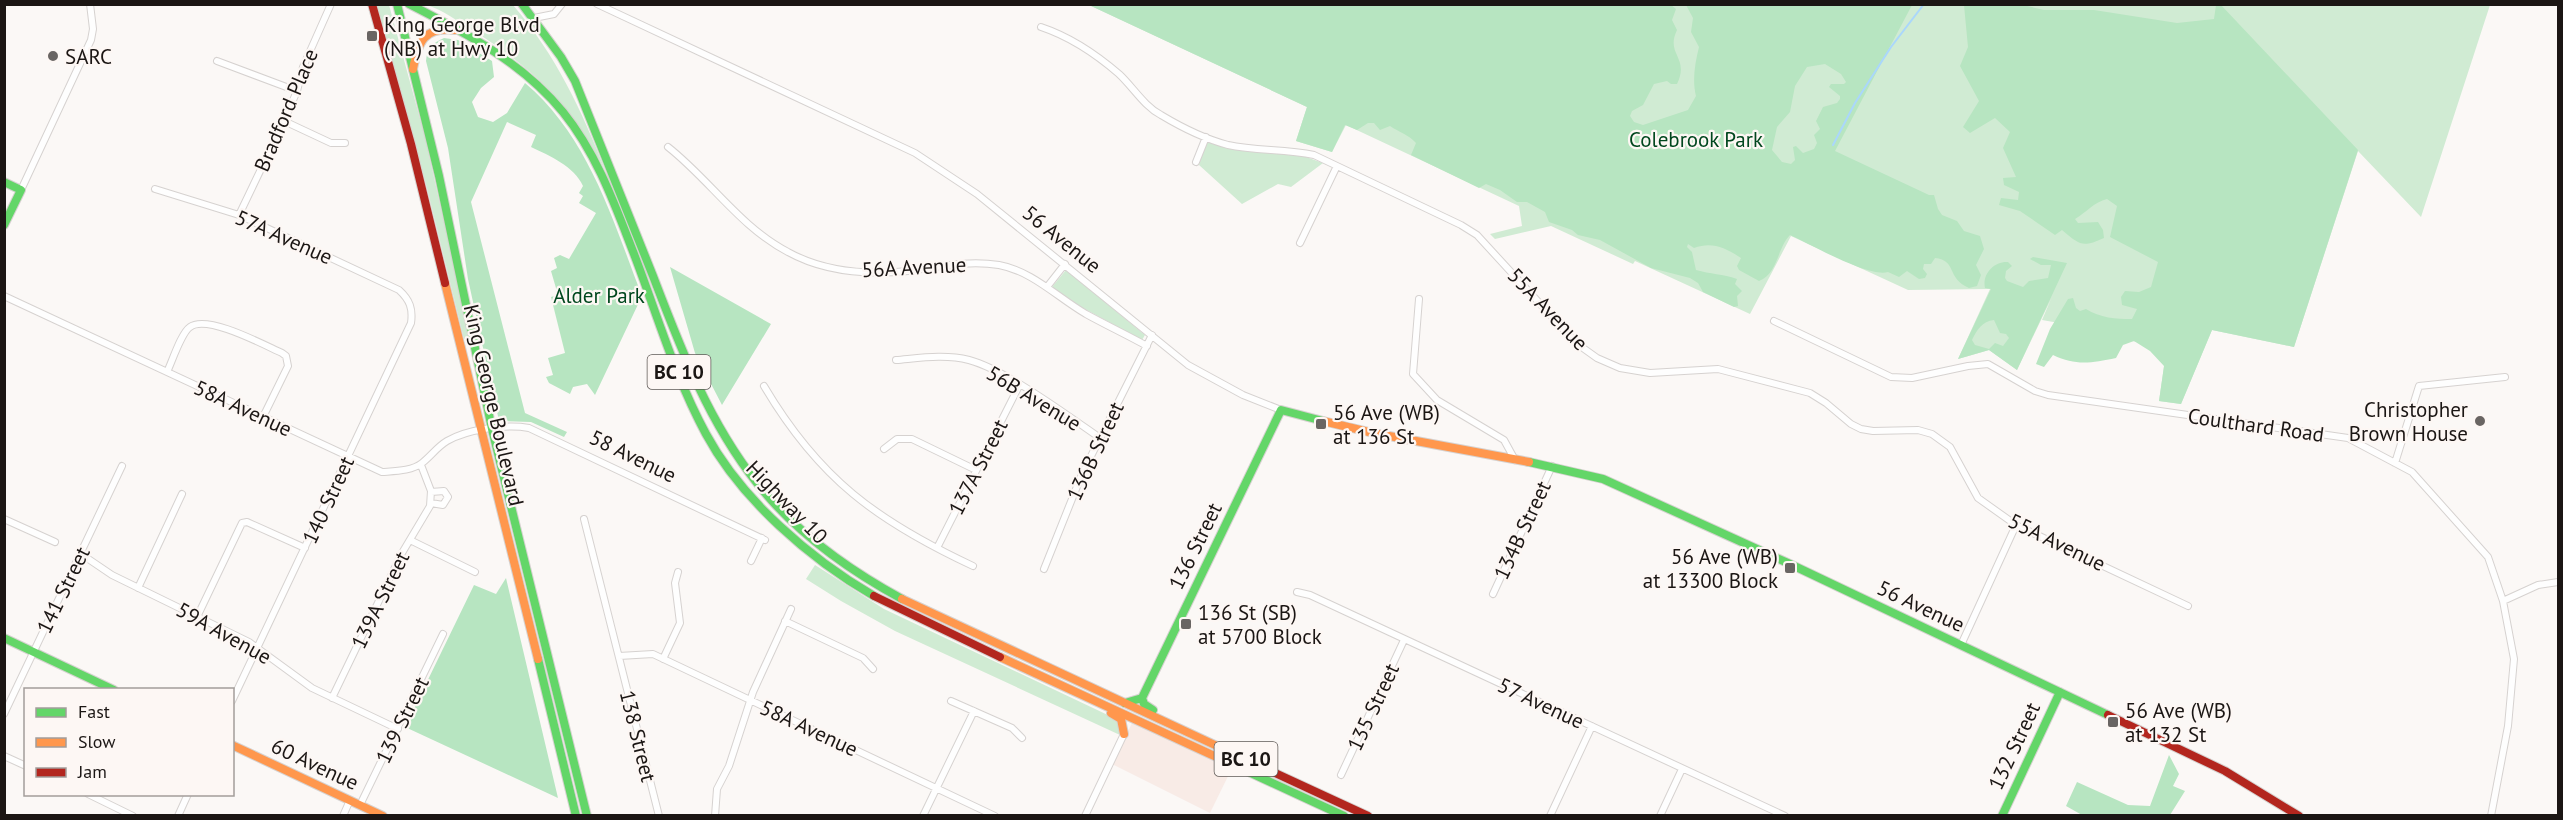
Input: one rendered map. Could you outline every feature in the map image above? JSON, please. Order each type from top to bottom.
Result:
[{"type":"main road","name":"King George Boulevard","points":[[372,4],[411,144],[576,816]]},
{"type":"main road","name":"King George Boulevard","points":[[397,4],[439,176],[492,429],[587,816]]},
{"type":"main road","name":"Highway 10","points":[[409,4],[502,54],[527,74],[565,114],[603,177],[694,410],[721,459],[763,509],[813,557],[860,589],[909,615],[1344,816]]},
{"type":"main road","name":"Highway 10","points":[[522,4],[561,57],[586,107],[693,378],[711,417],[748,474],[769,500],[820,548],[870,583],[914,606],[1368,816]]},
{"type":"main road","points":[[413,69],[419,42],[425,35],[437,29],[448,28],[464,32]]},
{"type":"main road","points":[[4,182],[21,190],[4,225]]},
{"type":"main road","name":"56 Avenue","points":[[1281,410],[1373,433],[1552,466],[1604,479],[1681,513],[2225,771],[2299,816]]},
{"type":"main road","name":"136 Street","points":[[1142,698],[1281,410]]},
{"type":"main road","points":[[4,638],[110,688]]},
{"type":"main road","points":[[1029,670],[1048,684],[1118,717],[1123,723],[1124,734]]},
{"type":"main road","name":"132 Street","points":[[2002,816],[2060,692]]},
{"type":"main road","points":[[1125,703],[1142,698],[1147,707],[1224,744],[1232,752]]},
{"type":"main road","points":[[1124,734],[1134,725],[1146,723]]},
{"type":"main road","name":"60 Avenue","points":[[234,746],[383,816]]},
{"type":"street","points":[[21,190],[91,40],[93,29],[90,4]]},
{"type":"street","name":"Bradford Place","points":[[239,215],[284,122],[297,91],[303,67],[331,4]]},
{"type":"street","points":[[534,18],[554,14],[562,4]]},
{"type":"street","name":"56 Avenue","points":[[597,4],[915,153],[977,194],[1188,365],[1211,379],[1281,410]]},
{"type":"street","name":"55A Avenue","points":[[1041,27],[1095,56],[1119,74],[1159,115],[1228,145],[1292,150],[1314,155],[1336,168],[1408,199],[1477,234],[1576,343],[1597,358],[1620,368],[1650,373],[1718,369],[1810,393],[1861,429],[1918,430],[1932,434],[1950,447],[1978,498],[2016,525],[2188,606]]},
{"type":"street","points":[[217,61],[297,91]]},
{"type":"street","points":[[284,122],[331,142],[345,143]]},
{"type":"street","points":[[1196,162],[1206,137]]},
{"type":"street","name":"56A Avenue","points":[[668,147],[686,161],[726,203],[765,237],[788,252],[815,264],[866,274],[907,271],[965,262],[1001,266],[1028,275],[1086,314],[1147,345]]},
{"type":"street","points":[[1300,243],[1336,168]]},
{"type":"street","name":"57A Avenue","points":[[155,189],[239,215],[399,290],[408,298]]},
{"type":"street","points":[[1047,287],[1065,264]]},
{"type":"street","name":"58A Avenue","points":[[4,296],[382,472],[421,465]]},
{"type":"street","name":"140 Street","points":[[234,697],[411,323],[412,309],[408,298]]},
{"type":"street","points":[[1419,299],[1413,374],[1437,400],[1504,440],[1515,460]]},
{"type":"street","name":"Coulthard Road","points":[[1774,321],[1891,377],[1912,378],[1988,364],[2042,393],[2348,438],[2412,472],[2488,557],[2503,601],[2514,659],[2508,726],[2491,816]]},
{"type":"street","points":[[167,372],[187,329],[195,324],[201,323],[234,331],[286,356],[288,366],[263,417]]},
{"type":"street","name":"136B Street","points":[[1044,569],[1082,474],[1152,335]]},
{"type":"street","name":"56B Avenue","points":[[896,360],[939,356],[969,360],[991,369],[1100,438]]},
{"type":"street","points":[[2395,463],[2419,386],[2505,377]]},
{"type":"street","points":[[764,386],[784,419],[805,447],[868,507],[913,537],[973,566]]},
{"type":"street","name":"137A Street","points":[[937,548],[1019,386]]},
{"type":"street","name":"58 Avenue","points":[[482,431],[512,425],[529,428],[763,539],[751,561]]},
{"type":"street","points":[[421,465],[447,441],[482,431]]},
{"type":"street","points":[[884,449],[897,439],[912,439],[976,470]]},
{"type":"street","name":"139A Street","points":[[332,698],[410,540],[431,503],[431,492],[421,465]]},
{"type":"street","name":"141 Street","points":[[4,714],[122,466]]},
{"type":"street","name":"134B Street","points":[[1493,594],[1552,466]]},
{"type":"street","name":"139A Street","points":[[431,492],[444,491],[448,497],[443,505],[431,503]]},
{"type":"street","points":[[138,588],[182,494]]},
{"type":"street","points":[[4,519],[55,542]]},
{"type":"street","points":[[584,519],[619,656]]},
{"type":"street","points":[[197,617],[244,522],[304,548]]},
{"type":"street","points":[[1960,645],[2016,525]]},
{"type":"street","points":[[410,540],[475,572]]},
{"type":"street","name":"59A Avenue","points":[[81,554],[112,575],[258,648],[312,688],[398,729]]},
{"type":"street","points":[[663,659],[680,622],[675,583],[678,572]]},
{"type":"street","points":[[2503,601],[2538,585],[2559,582]]},
{"type":"street","name":"57 Avenue","points":[[1297,592],[1310,595],[1774,813],[1785,816]]},
{"type":"street","points":[[715,816],[717,789],[729,766],[750,701],[791,609]]},
{"type":"street","points":[[786,621],[863,658],[873,669]]},
{"type":"street","name":"139 Street","points":[[360,805],[443,634]]},
{"type":"street","name":"135 Street","points":[[1341,775],[1404,640]]},
{"type":"street","name":"58A Avenue","points":[[619,656],[646,653],[663,659],[995,816]]},
{"type":"street","name":"138 Street","points":[[619,656],[659,816]]},
{"type":"street","points":[[951,701],[1012,728],[1022,738]]},
{"type":"street","points":[[923,816],[974,711]]},
{"type":"street","points":[[1550,816],[1592,726]]},
{"type":"street","points":[[1085,816],[1124,734]]},
{"type":"street","points":[[4,756],[24,765]]},
{"type":"street","points":[[1660,816],[1682,769]]},
{"type":"street","points":[[90,796],[133,816]]},
{"type":"street","points":[[178,816],[188,796]]},
{"type":"street","points":[[343,816],[350,800]]},
{"type":"shaded area","points":[[1134,719],[1233,766],[1210,813],[1112,764]]},
{"type":"green space","points":[[377,5],[389,5],[425,137],[470,339],[464,339],[427,188]]},
{"type":"green space","points":[[427,5],[513,5],[543,44],[567,84],[606,172],[580,128],[533,74],[494,44]]},
{"type":"green space","points":[[1089,5],[2490,5],[2421,217],[2358,151],[2294,347],[2212,330],[2181,404],[2159,401],[2186,216],[2166,347],[2121,339],[2099,330],[2042,320],[2051,299],[2017,370],[1989,350],[1958,359],[1990,289],[1908,290],[1791,236],[1750,314],[1635,261],[1633,264],[1551,226],[1495,239],[1490,234],[1522,226],[1519,206],[1346,125],[1332,152],[1296,141],[1307,107]]},
{"type":"green space","name":"Colebrook Park","points":[[1089,5],[1671,5],[1676,9],[1672,20],[1677,30],[1674,45],[1680,62],[1680,75],[1677,84],[1667,81],[1654,84],[1643,105],[1632,111],[1630,116],[1634,122],[1643,125],[1688,110],[1696,96],[1694,72],[1699,47],[1691,32],[1693,18],[1686,5],[1912,5],[1835,151],[1929,195],[1934,195],[1942,215],[1957,221],[1964,231],[1980,236],[1984,249],[1976,265],[1981,275],[1977,286],[1969,288],[1957,279],[1946,262],[1935,258],[1931,264],[1924,264],[1923,269],[1927,274],[1925,278],[1919,279],[1907,271],[1899,277],[1888,272],[1879,273],[1854,265],[1790,235],[1770,273],[1759,281],[1739,270],[1737,266],[1741,258],[1730,251],[1713,245],[1694,248],[1688,244],[1687,247],[1692,252],[1696,270],[1737,279],[1735,284],[1742,291],[1737,296],[1738,306],[1734,307],[1703,292],[1698,283],[1690,278],[1651,268],[1600,240],[1578,235],[1572,230],[1549,222],[1545,212],[1527,202],[1517,202],[1500,190],[1486,184],[1479,188],[1411,155],[1416,143],[1390,126],[1380,130],[1374,123],[1368,123],[1357,130],[1345,125],[1332,152],[1296,141],[1307,107]],"holes":[[[1825,64],[1841,74],[1846,82],[1831,84],[1829,87],[1840,96],[1840,99],[1837,103],[1823,107],[1816,121],[1820,129],[1814,135],[1817,143],[1814,149],[1803,153],[1796,146],[1793,147],[1795,160],[1791,164],[1782,162],[1772,150],[1777,127],[1790,112],[1795,86],[1807,67]]]},
{"type":"green space","points":[[1964,5],[2023,5],[2044,10],[2094,10],[2177,23],[2214,19],[2216,5],[2221,5],[2358,150],[2294,347],[2212,330],[2181,404],[2159,401],[2164,366],[2150,351],[2134,341],[2123,345],[2116,358],[2084,362],[2069,361],[2053,355],[2044,367],[2036,364],[2050,329],[2068,299],[2073,298],[2076,308],[2080,311],[2086,309],[2108,317],[2132,319],[2137,309],[2122,305],[2121,297],[2125,291],[2139,292],[2151,287],[2158,262],[2110,237],[2117,206],[2107,199],[2094,205],[2075,219],[2078,223],[2098,222],[2103,230],[2104,238],[2086,244],[2077,242],[2062,230],[2055,235],[2020,211],[1999,205],[2001,198],[2018,200],[2019,192],[2004,185],[2003,178],[2016,177],[2003,148],[2010,132],[1995,118],[1970,133],[1963,127],[1979,101],[1960,66],[1968,47]]},
{"type":"green space","name":"Alder Park","points":[[444,38],[458,40],[492,61],[494,77],[481,88],[472,102],[478,117],[493,122],[507,113],[525,83],[566,129],[597,182],[642,296],[595,395],[587,384],[573,387],[570,394],[549,383],[546,377],[553,375],[548,358],[565,353],[551,297],[558,295],[551,271],[557,268],[554,258],[560,255],[569,259],[596,213],[579,203],[583,196],[579,193],[583,186],[574,173],[561,162],[531,147],[536,135],[507,122],[471,202],[525,413],[567,432],[564,437],[531,422],[499,421],[468,279],[448,148],[426,61],[431,47]]},
{"type":"green space","points":[[1206,139],[1292,152],[1323,163],[1291,187],[1278,184],[1242,204],[1199,165]]},
{"type":"green space","points":[[2033,257],[2067,263],[2017,370],[1989,350],[1958,359],[1991,289],[1985,288],[1987,273],[1994,266],[2008,262],[2012,266],[2006,271],[2007,281],[2023,287],[2029,281],[2048,278],[2051,265],[2041,265],[2030,259]],"holes":[[[1994,320],[2000,333],[2006,334],[2009,338],[2003,346],[1995,343],[1989,349],[1975,345],[1972,340],[1986,322]]]},
{"type":"green space","points":[[670,267],[771,324],[722,405],[695,353]]},
{"type":"green space","points":[[1066,270],[1145,335],[1142,340],[1072,302],[1052,287]]},
{"type":"green space","points":[[815,565],[884,609],[1112,717],[1120,724],[1120,735],[895,631],[841,601],[806,579]]},
{"type":"green space","points":[[506,578],[558,798],[405,727],[474,585],[496,594]]},
{"type":"green space","points":[[2169,755],[2179,774],[2173,786],[2185,791],[2170,815],[2082,815],[2066,806],[2077,782],[2128,805],[2150,806]]},
{"type":"waterway","points":[[1833,145],[1855,103],[1891,47],[1924,4]]},
{"type":"traffic: fast","points":[[397,4],[439,176],[492,429],[587,816]]},
{"type":"traffic: fast","points":[[409,4],[492,50],[530,78],[563,112],[586,145],[604,180],[685,390],[706,434],[721,458],[738,482],[779,526],[826,564],[874,596]]},
{"type":"traffic: fast","points":[[522,4],[561,57],[575,81],[685,357],[724,435],[757,483],[788,518],[842,562],[902,599]]},
{"type":"traffic: fast","points":[[4,182],[21,190],[4,225]]},
{"type":"traffic: fast","points":[[1142,698],[1281,410],[1323,421]]},
{"type":"traffic: fast","points":[[1529,462],[1603,479],[1790,564],[2108,715]]},
{"type":"traffic: fast","points":[[4,638],[110,688]]},
{"type":"traffic: fast","points":[[538,659],[576,816]]},
{"type":"traffic: fast","points":[[2002,816],[2060,692]]},
{"type":"traffic: fast","points":[[1125,703],[1142,698],[1144,704],[1153,710]]},
{"type":"traffic: fast","points":[[1225,761],[1344,816]]},
{"type":"traffic: slow","points":[[413,69],[420,44],[429,33],[444,29],[455,30]]},
{"type":"traffic: slow","points":[[445,283],[538,659]]},
{"type":"traffic: slow","points":[[1323,421],[1373,433],[1529,462]]},
{"type":"traffic: slow","points":[[902,599],[1247,760]]},
{"type":"traffic: slow","points":[[1000,657],[1225,761]]},
{"type":"traffic: slow","points":[[1111,713],[1121,719],[1124,734]]},
{"type":"traffic: slow","points":[[234,746],[383,816]]},
{"type":"traffic: jam","points":[[372,4],[411,144],[445,283]]},
{"type":"traffic: jam","points":[[874,596],[1000,657]]},
{"type":"traffic: jam","points":[[2108,715],[2225,771],[2299,816]]},
{"type":"traffic: jam","points":[[1247,760],[1368,816]]},
{"type":"place","name":"King George Blvd (NB) at Hwy 10","points":[[372,36]]},
{"type":"place","name":"SARC","points":[[53,56]]},
{"type":"place","name":"Christopher Brown House","points":[[2480,421]]},
{"type":"place","name":"56 Ave (WB) at 136 St","points":[[1321,424]]},
{"type":"place","name":"56 Ave (WB) at 13300 Block","points":[[1790,568]]},
{"type":"place","name":"136 St (SB) at 5700 Block","points":[[1186,624]]},
{"type":"place","name":"56 Ave (WB) at 132 St","points":[[2113,722]]}]
